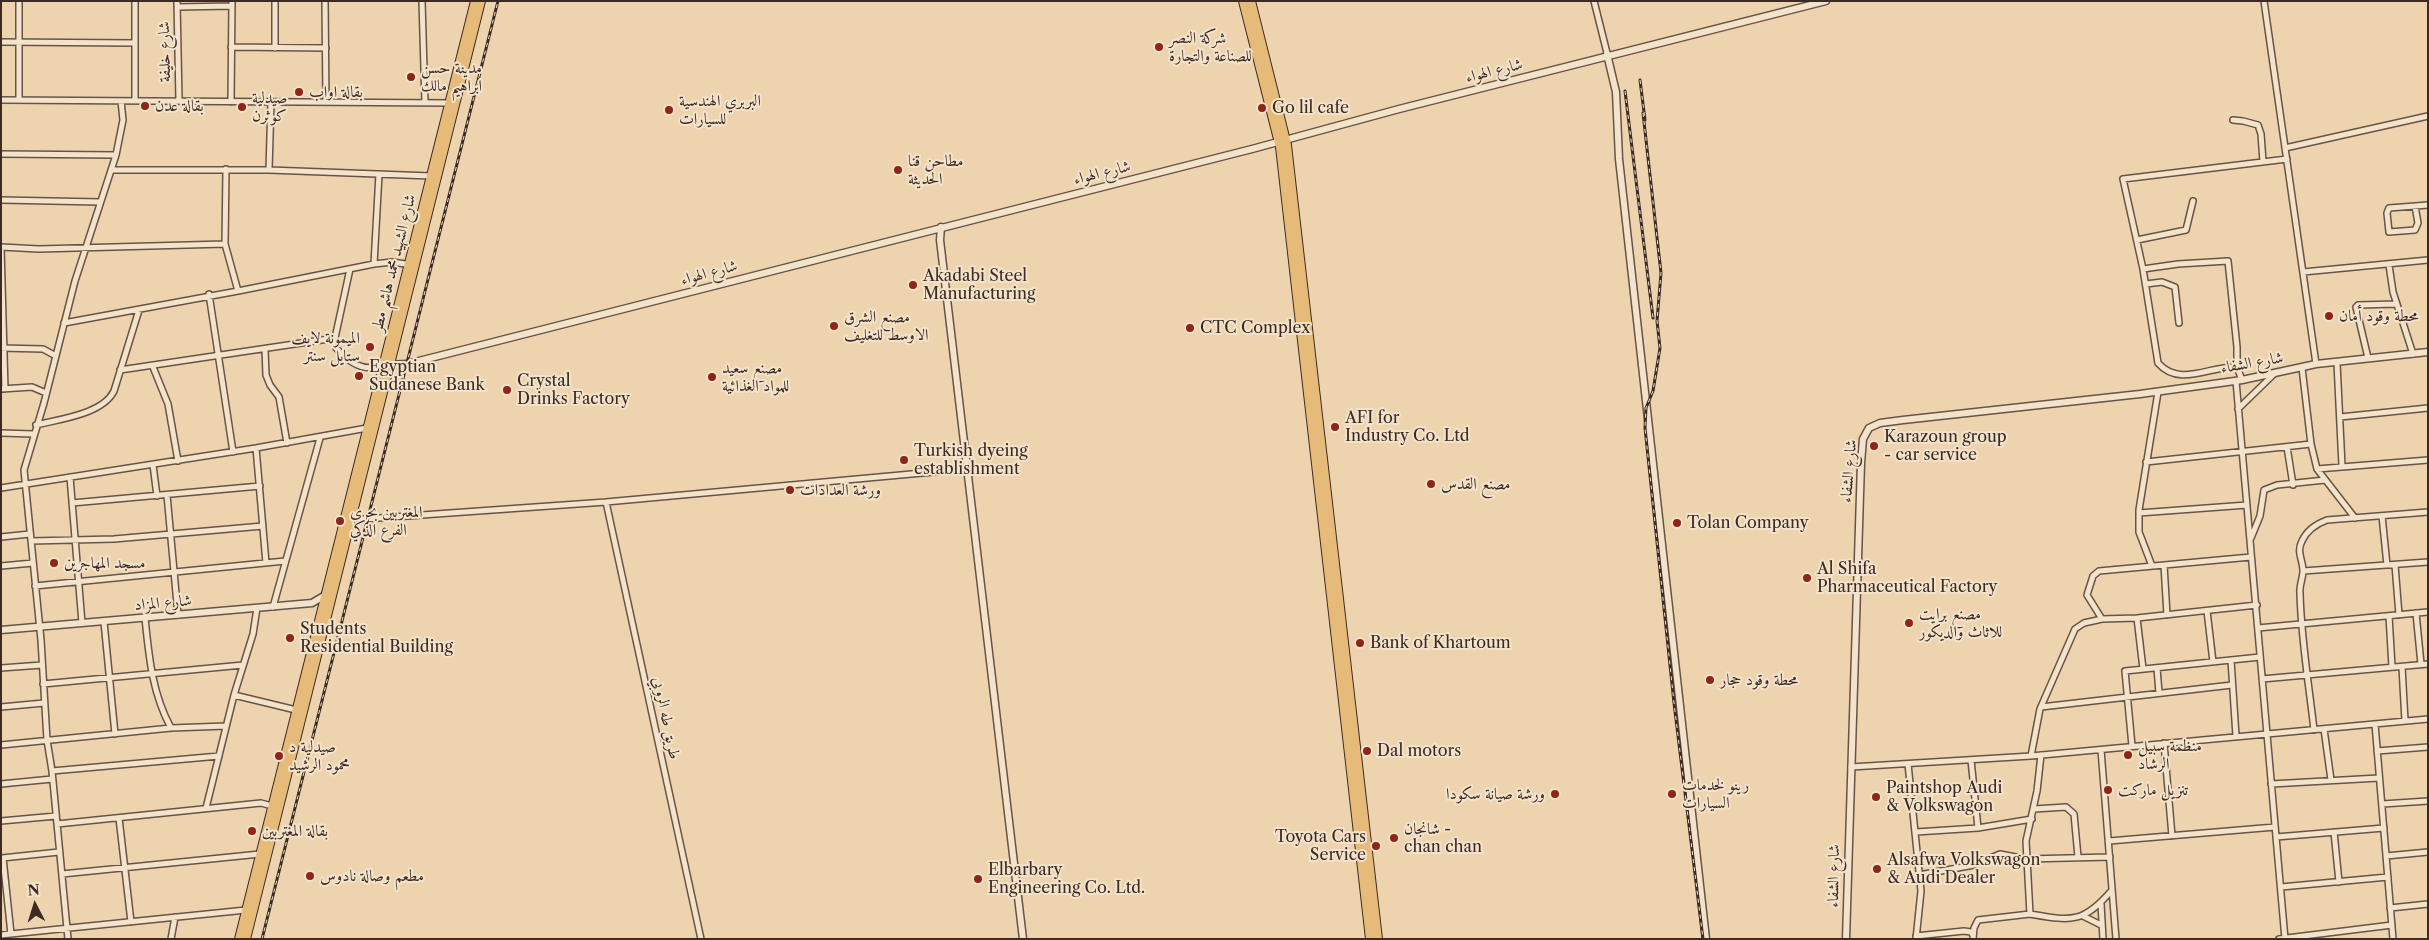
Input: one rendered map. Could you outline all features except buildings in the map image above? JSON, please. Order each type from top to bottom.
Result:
[{"type":"main road","name":"شارع الشهيد محمد هاشم مطر","points":[[239,939],[296,710],[351,520],[386,365],[452,104],[475,1]]},
{"type":"main road","name":"شارع الشهيد محمد هاشم مطر","points":[[412,264],[431,176],[481,1]]},
{"type":"main road","points":[[1243,1],[1282,141],[1370,939]]},
{"type":"main road","points":[[1250,1],[1282,141],[1378,939]]},
{"type":"main road","name":"شارع الشهيد محمد هاشم مطر","points":[[246,939],[315,646],[324,596],[367,428],[386,365]]},
{"type":"street","points":[[19,1],[19,100]]},
{"type":"street","points":[[135,1],[135,101]]},
{"type":"street","points":[[275,48],[276,1]]},
{"type":"street","points":[[326,1],[326,102]]},
{"type":"street","points":[[422,1],[425,103]]},
{"type":"street","points":[[1594,1],[1616,92],[1619,159],[1625,216],[1706,939]]},
{"type":"street","name":"شارع الهواء","points":[[386,365],[407,364],[1282,141],[1608,55],[1826,1]]},
{"type":"street","points":[[2264,1],[2316,364]]},
{"type":"street","points":[[177,4],[232,4],[231,102]]},
{"type":"street","name":"شارع خليفة","points":[[177,4],[179,101]]},
{"type":"street","points":[[1,42],[134,43]]},
{"type":"street","points":[[231,48],[326,48]]},
{"type":"street","points":[[1,100],[452,104]]},
{"type":"street","points":[[68,939],[58,824],[47,740],[25,462],[86,248],[116,155],[123,120],[121,101]]},
{"type":"street","points":[[269,170],[271,102]]},
{"type":"street","points":[[2285,148],[2428,116]]},
{"type":"street","points":[[2233,120],[2243,120],[2258,125],[2261,134],[2262,162]]},
{"type":"street","points":[[1,154],[116,155]]},
{"type":"street","points":[[2237,367],[2185,375],[2170,373],[2162,368],[2157,356],[2146,284],[2123,179],[2286,159]]},
{"type":"street","points":[[110,170],[269,170],[431,176]]},
{"type":"street","points":[[226,170],[225,244],[238,291]]},
{"type":"street","points":[[374,264],[379,174]]},
{"type":"street","points":[[1,200],[100,202]]},
{"type":"street","points":[[2137,240],[2186,230],[2193,201]]},
{"type":"street","points":[[2415,206],[2418,223],[2415,230],[2389,232],[2387,210],[2415,206],[2428,205]]},
{"type":"street","points":[[942,227],[940,240],[966,470],[986,619],[993,700],[1003,762],[1010,839],[1023,939]]},
{"type":"street","points":[[46,393],[32,387],[3,389],[1,247],[86,248],[225,244]]},
{"type":"street","points":[[2143,269],[2228,260],[2238,347],[2238,409],[2285,938]]},
{"type":"street","points":[[2303,272],[2428,260]]},
{"type":"street","points":[[64,323],[374,264],[412,264]]},
{"type":"street","points":[[2389,265],[2393,292],[2413,354]]},
{"type":"street","points":[[350,269],[335,338],[336,348],[352,364],[367,367],[386,365]]},
{"type":"street","points":[[2146,284],[2162,282],[2175,287],[2179,323]]},
{"type":"street","points":[[209,294],[233,452]]},
{"type":"street","points":[[2368,358],[2356,307],[2358,305],[2398,304]]},
{"type":"street","points":[[36,425],[96,409],[107,403],[114,391],[140,310]]},
{"type":"street","points":[[120,370],[153,367],[335,338]]},
{"type":"street","points":[[2,348],[43,349],[56,356]]},
{"type":"street","points":[[265,349],[266,375],[270,385],[279,397],[287,443]]},
{"type":"street","name":"شارع الشفاء","points":[[1846,939],[1861,464],[1864,439],[1869,428],[1903,420],[2158,392],[2239,381],[2316,364],[2428,352]]},
{"type":"street","points":[[2337,363],[2342,466]]},
{"type":"street","points":[[153,367],[168,404],[178,461]]},
{"type":"street","points":[[2302,368],[2311,444],[2317,469],[2355,518]]},
{"type":"street","points":[[2238,409],[2274,373]]},
{"type":"street","points":[[2152,566],[2140,532],[2139,513],[2158,392]]},
{"type":"street","points":[[2340,417],[2428,408]]},
{"type":"street","points":[[1,488],[320,438],[367,428]]},
{"type":"street","points":[[1,433],[34,434]]},
{"type":"street","points":[[273,607],[320,438]]},
{"type":"street","points":[[2146,462],[2311,444]]},
{"type":"street","points":[[2287,447],[2293,485]]},
{"type":"street","points":[[256,448],[266,563]]},
{"type":"street","points":[[2317,469],[2428,460]]},
{"type":"street","points":[[153,465],[157,496]]},
{"type":"street","points":[[351,520],[606,502],[966,470]]},
{"type":"street","points":[[70,478],[82,623]]},
{"type":"street","points":[[2250,541],[2260,516],[2264,490],[2271,487],[2325,480]]},
{"type":"street","points":[[72,503],[260,486]]},
{"type":"street","points":[[167,495],[178,615]]},
{"type":"street","name":"طريق طه الروبي","points":[[606,502],[701,939]]},
{"type":"street","points":[[2139,513],[2247,505]]},
{"type":"street","points":[[2314,730],[2302,625],[2300,592],[2303,571],[2299,552],[2301,542],[2317,524],[2327,520],[2428,512]]},
{"type":"street","points":[[2382,516],[2387,565]]},
{"type":"street","points":[[31,541],[114,539],[263,526]]},
{"type":"street","points":[[1,537],[30,534]]},
{"type":"street","points":[[2102,620],[2087,597],[2088,588],[2095,573],[2252,557]]},
{"type":"street","points":[[35,586],[286,561]]},
{"type":"street","points":[[2303,571],[2428,562]]},
{"type":"street","points":[[1,566],[33,563]]},
{"type":"street","points":[[2164,565],[2167,615]]},
{"type":"street","points":[[2395,565],[2399,615]]},
{"type":"street","name":"شارع المزاد","points":[[1,630],[314,603],[324,596]]},
{"type":"street","points":[[2031,756],[2041,707],[2075,629],[2084,623],[2102,620],[2256,605]]},
{"type":"street","points":[[206,808],[234,695],[253,634],[257,608]]},
{"type":"street","points":[[2207,611],[2213,662]]},
{"type":"street","points":[[2258,628],[2428,612]]},
{"type":"street","points":[[2416,613],[2421,664]]},
{"type":"street","points":[[2389,616],[2392,667]]},
{"type":"street","points":[[145,618],[151,674],[158,700],[171,728]]},
{"type":"street","points":[[2137,618],[2142,669]]},
{"type":"street","points":[[104,622],[115,734]]},
{"type":"street","points":[[2132,746],[2125,671],[2260,657]]},
{"type":"street","points":[[2231,660],[2236,736]]},
{"type":"street","points":[[2262,679],[2428,664]]},
{"type":"street","points":[[1,668],[42,665]]},
{"type":"street","points":[[43,684],[243,665]]},
{"type":"street","points":[[2402,667],[2405,721]]},
{"type":"street","points":[[2157,668],[2159,693]]},
{"type":"street","points":[[2041,707],[2232,685]]},
{"type":"street","points":[[234,695],[296,710]]},
{"type":"street","points":[[1,707],[44,702]]},
{"type":"street","points":[[1851,767],[2031,756],[2428,719]]},
{"type":"street","points":[[2375,724],[2393,939]]},
{"type":"street","points":[[1,745],[171,728],[226,726]]},
{"type":"street","points":[[2324,729],[2330,780]]},
{"type":"street","points":[[2164,743],[2172,836]]},
{"type":"street","points":[[2377,751],[2428,748]]},
{"type":"street","points":[[2101,750],[2116,939]]},
{"type":"street","points":[[2030,914],[2026,841],[2034,809],[2041,755]]},
{"type":"street","points":[[52,771],[218,756]]},
{"type":"street","points":[[1972,760],[1978,828]]},
{"type":"street","points":[[1908,764],[1921,891],[1916,937],[1964,931],[1971,932],[1973,937]]},
{"type":"street","points":[[2271,784],[2379,778]]},
{"type":"street","points":[[1,784],[52,779]]},
{"type":"street","points":[[2382,804],[2428,801]]},
{"type":"street","points":[[58,824],[206,808],[261,804],[272,806]]},
{"type":"street","points":[[2034,809],[2066,807],[2070,809],[2074,814],[2078,857]]},
{"type":"street","points":[[1,821],[56,816]]},
{"type":"street","points":[[119,818],[130,922]]},
{"type":"street","points":[[1916,832],[1978,828],[2032,819]]},
{"type":"street","points":[[2109,841],[2275,826]]},
{"type":"street","points":[[2276,837],[2384,828]]},
{"type":"street","points":[[2334,832],[2338,882]]},
{"type":"street","points":[[11,934],[4,892],[2,858],[59,852]]},
{"type":"street","points":[[2386,856],[2428,852]]},
{"type":"street","points":[[62,874],[260,854]]},
{"type":"street","points":[[1920,875],[1974,865],[2000,854],[2026,859],[2110,856]]},
{"type":"street","points":[[2280,888],[2388,877]]},
{"type":"street","points":[[1973,937],[1976,922],[1981,919],[2030,914],[2067,919],[2083,916],[2101,904],[2112,890]]},
{"type":"street","points":[[2101,904],[2103,939]]},
{"type":"street","points":[[2390,908],[2428,904]]},
{"type":"street","points":[[1,935],[246,910]]},
{"type":"street","points":[[2083,916],[2101,925]]},
{"type":"street","points":[[171,939],[175,917]]},
{"type":"street","points":[[2279,939],[2392,925]]},
{"type":"railway","points":[[262,939],[498,1]]},
{"type":"railway","points":[[1640,80],[1645,120]]},
{"type":"railway","points":[[1625,91],[1653,318]]},
{"type":"railway","points":[[1643,113],[1661,273],[1657,321],[1660,348],[1653,391],[1646,408],[1645,428],[1674,703],[1703,939]]},
{"type":"place","name":"شركة النصر للصناعة والتجارة","points":[[1159,47]]},
{"type":"place","name":"مدينة حسن ابراهيم مالك","points":[[411,77]]},
{"type":"place","name":"بقالة اواب","points":[[299,92]]},
{"type":"place","name":"بقالة عدن","points":[[145,106]]},
{"type":"place","name":"صيدلية كوثرن","points":[[242,107]]},
{"type":"place","name":"Go lil cafe","points":[[1262,108]]},
{"type":"place","name":"البربري الهندسية للسيارات","points":[[669,110]]},
{"type":"place","name":"مطاحن قنا الحديثة","points":[[898,170]]},
{"type":"place","name":"Akadabi Steel Manufacturing","points":[[913,285]]},
{"type":"place","name":"محطة وقود أمان","points":[[2329,316]]},
{"type":"place","name":"مصنع الشرق الاوسط للتغليف","points":[[834,326]]},
{"type":"place","name":"CTC Complex","points":[[1190,328]]},
{"type":"place","name":"الميمونة لايف ستايل سنتر","points":[[370,347]]},
{"type":"place","name":"Egyptian Sudanese Bank","points":[[359,376]]},
{"type":"place","name":"مصنع سعيد للمواد الغذائية","points":[[712,377]]},
{"type":"place","name":"Crystal Drinks Factory","points":[[507,390]]},
{"type":"place","name":"AFI for Industry Co. Ltd","points":[[1335,427]]},
{"type":"place","name":"Karazoun group - car service","points":[[1874,446]]},
{"type":"place","name":"Turkish dyeing establishment","points":[[904,460]]},
{"type":"place","name":"مصنع القدس","points":[[1431,484]]},
{"type":"place","name":"ورشة العدادات","points":[[790,490]]},
{"type":"place","name":"المغتربين بحري الفرع الذكي","points":[[340,521]]},
{"type":"place","name":"Tolan Company","points":[[1677,523]]},
{"type":"place","name":"مسجد المهاجرين","points":[[54,563]]},
{"type":"place","name":"Al Shifa Pharmaceutical Factory","points":[[1807,578]]},
{"type":"place","name":"مصنع برايت للاثاث والديكور","points":[[1909,623]]},
{"type":"place","name":"Students Residential Building","points":[[290,638]]},
{"type":"place","name":"Bank of Khartoum","points":[[1360,643]]},
{"type":"place","name":"محطة وقود حجار","points":[[1710,680]]},
{"type":"place","name":"Dal motors","points":[[1367,751]]},
{"type":"place","name":"منظمة سبيل الرشاد","points":[[2128,755]]},
{"type":"place","name":"صيدلية د محمود الرشيد","points":[[279,756]]},
{"type":"place","name":"تنزيل ماركت","points":[[2108,790]]},
{"type":"place","name":"ورشة صيانة سكودا","points":[[1555,794]]},
{"type":"place","name":"رينو لخدمات السيارات","points":[[1672,794]]},
{"type":"place","name":"Paintshop Audi & Volkswagon","points":[[1876,797]]},
{"type":"place","name":"بقالة المغتربين","points":[[252,831]]},
{"type":"place","name":"شانجان - chan chan","points":[[1394,838]]},
{"type":"place","name":"Toyota Cars Service","points":[[1376,846]]},
{"type":"place","name":"Alsafwa Volkswagon & Audi Dealer","points":[[1877,869]]},
{"type":"place","name":"مطعم وصالة نادوس","points":[[310,876]]},
{"type":"place","name":"Elbarbary Engineering Co. Ltd.","points":[[978,879]]}]
